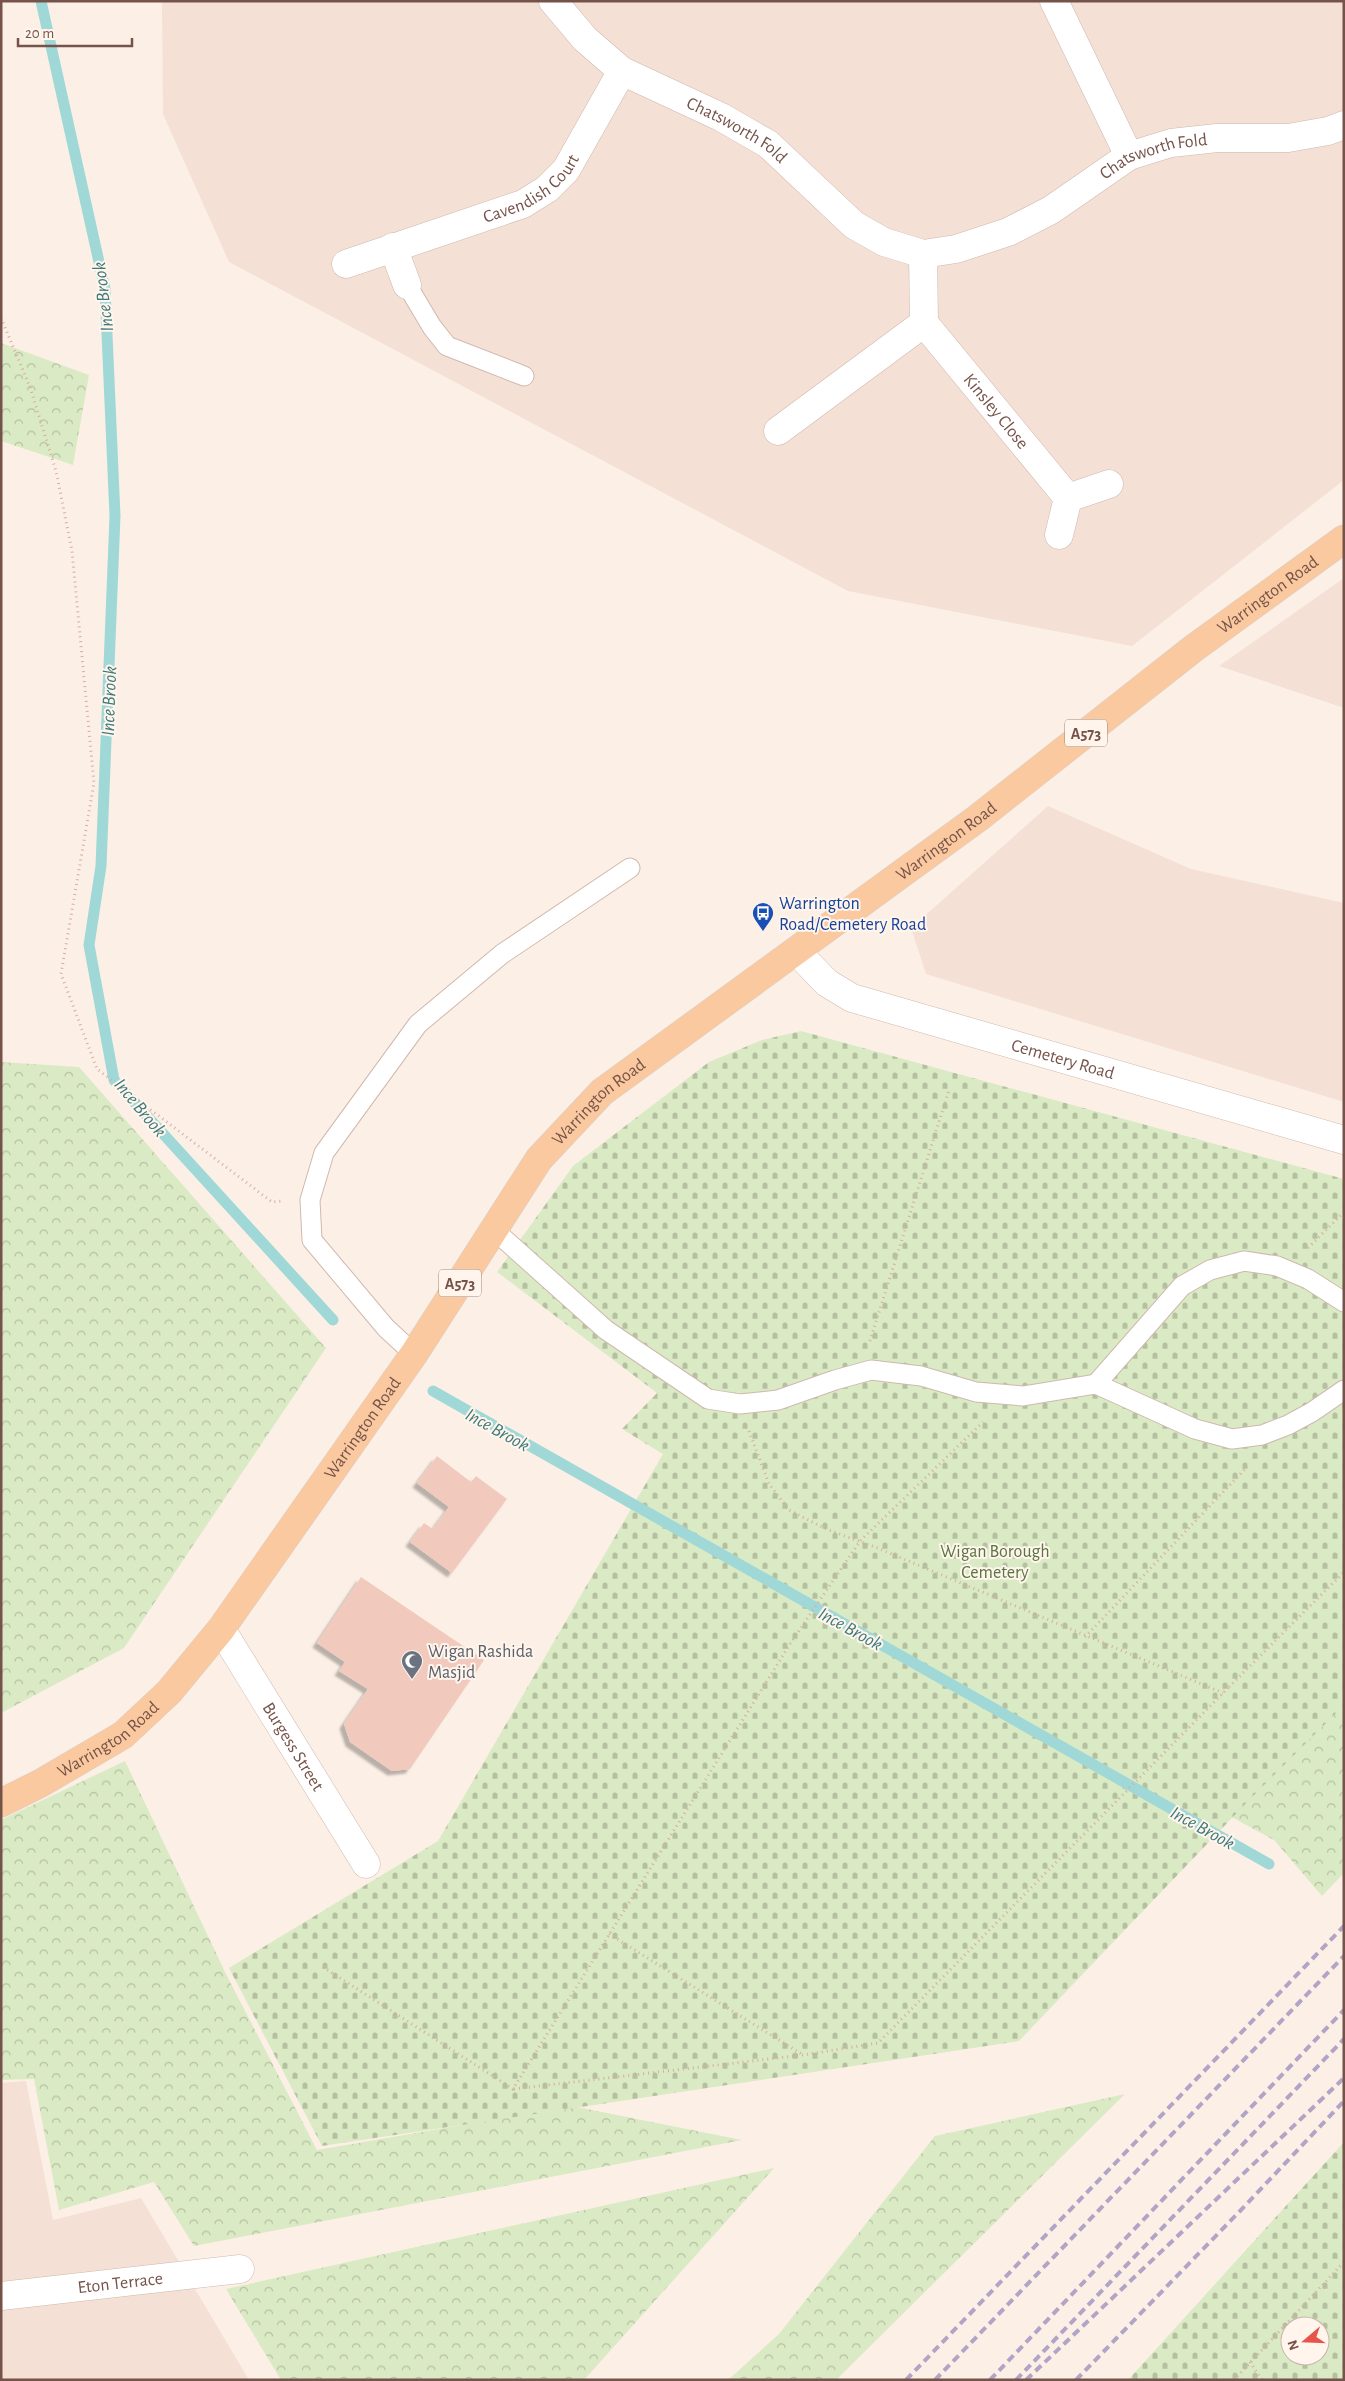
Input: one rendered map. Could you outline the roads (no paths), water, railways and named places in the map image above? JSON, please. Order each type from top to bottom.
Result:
[{"type":"main road","name":"Warrington Road","points":[[1,1803],[41,1783],[123,1735],[169,1692],[221,1629],[414,1354],[539,1159],[602,1092],[797,952],[978,818],[1194,648],[1344,539]]},
{"type":"street","name":"Chatsworth Fold","points":[[553,1],[586,39],[622,71],[721,117],[768,144],[854,225],[884,242],[922,254],[956,249],[1008,232],[1051,210],[1129,156],[1171,143],[1217,138],[1288,138],[1328,131],[1344,125]]},
{"type":"street","points":[[1054,1],[1129,156]]},
{"type":"street","name":"Cavendish Court","points":[[346,264],[523,204],[548,189],[566,170],[622,71]]},
{"type":"street","points":[[392,247],[407,286]]},
{"type":"street","points":[[778,432],[924,323],[922,254]]},
{"type":"street","name":"Kinsley Close","points":[[924,323],[1068,498]]},
{"type":"street","points":[[1059,535],[1068,498],[1109,484]]},
{"type":"street","name":"Cemetery Road","points":[[797,952],[827,984],[852,998],[1344,1140]]},
{"type":"street","name":"Burgess Street","points":[[221,1629],[366,1864]]},
{"type":"street","name":"Eton Terrace","points":[[1,2296],[240,2269]]},
{"type":"lane","points":[[407,286],[432,327],[447,346],[524,376]]},
{"type":"lane","points":[[414,1354],[386,1328],[312,1240],[310,1200],[324,1153],[418,1024],[502,954],[630,868]]},
{"type":"lane","points":[[494,1230],[606,1330],[708,1399],[740,1404],[778,1400],[871,1370],[921,1376],[976,1392],[1023,1396],[1096,1384],[1195,1429],[1232,1439],[1262,1435],[1288,1425],[1312,1412],[1344,1390]]},
{"type":"lane","points":[[1096,1384],[1182,1286],[1210,1270],[1244,1260],[1286,1269],[1308,1279],[1344,1302]]},
{"type":"waterway","name":"Ince Brook","points":[[41,1],[105,289],[115,516],[101,866],[89,945],[114,1080],[333,1320]]},
{"type":"waterway","name":"Ince Brook","points":[[433,1391],[1269,1864]]},
{"type":"railway","points":[[906,2380],[1344,1926]]},
{"type":"railway","points":[[935,2380],[1344,1956]]},
{"type":"railway","points":[[990,2380],[1344,2010]]},
{"type":"railway","points":[[1016,2380],[1344,2039]]},
{"type":"railway","points":[[1026,2380],[1344,2078]]},
{"type":"railway","points":[[1076,2380],[1344,2101]]},
{"type":"place","name":"Warrington Road/Cemetery Road","points":[[763,932]]},
{"type":"place","name":"Wigan Rashida Masjid","points":[[412,1680]]},
{"type":"park label","name":"Wigan Borough Cemetery","points":[[995,1561]]}]
